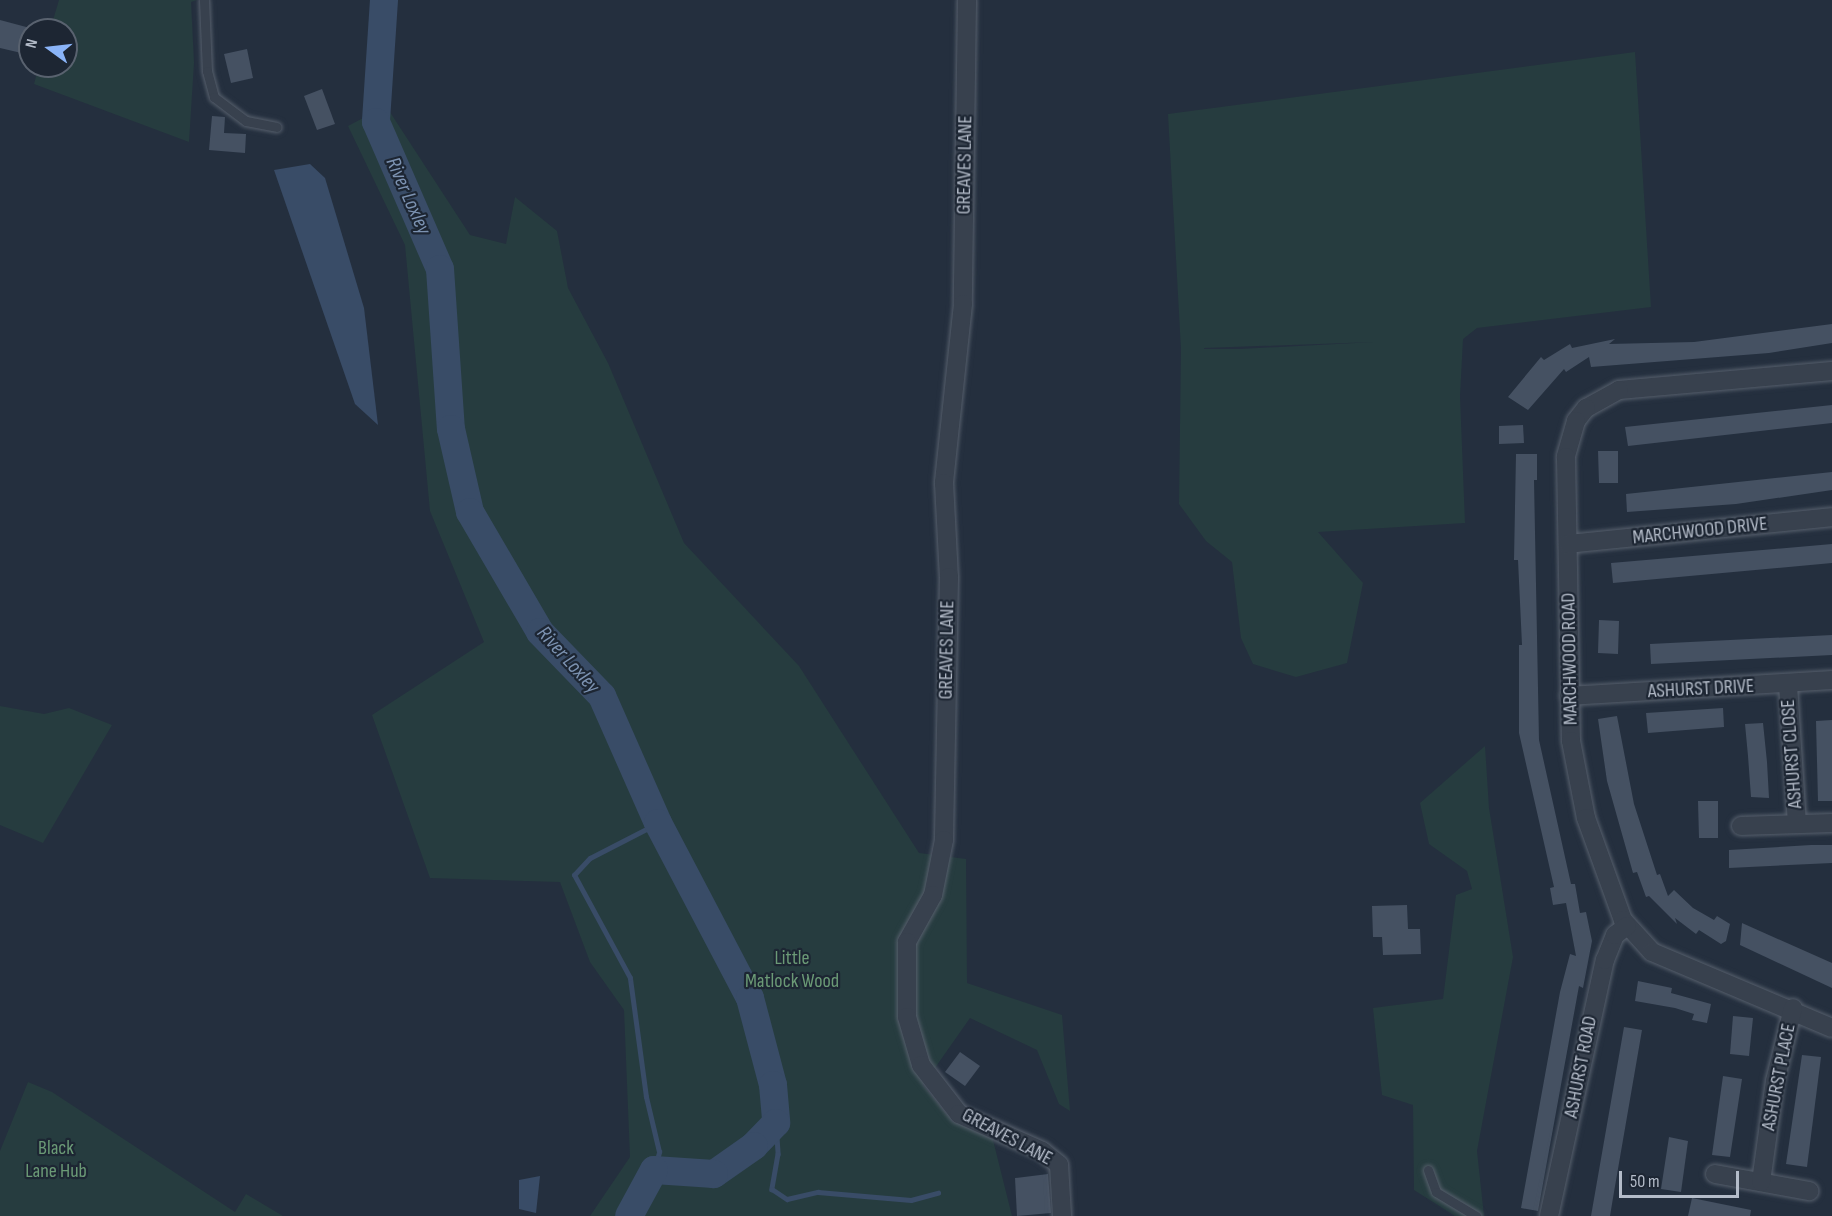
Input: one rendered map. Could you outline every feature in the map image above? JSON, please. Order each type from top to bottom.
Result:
[{"type":"street","name":"GREAVES LANE","points":[[967,0],[963,304],[944,483],[949,577],[944,840],[933,895],[907,942],[907,1017],[921,1065],[959,1114],[1042,1151],[1059,1165],[1062,1216]]},
{"type":"street","name":"MARCHWOOD ROAD","points":[[1832,371],[1619,390],[1602,396],[1586,408],[1569,439],[1566,457],[1571,741],[1586,818],[1611,891],[1627,926],[1652,952],[1793,1008],[1832,1028]]},
{"type":"street","name":"MARCHWOOD DRIVE","points":[[1568,544],[1832,517]]},
{"type":"street","name":"ASHURST DRIVE","points":[[1569,696],[1788,685],[1832,680]]},
{"type":"street","name":"ASHURST CLOSE","points":[[1788,685],[1797,824]]},
{"type":"street","name":"ASHURST CLOSE","points":[[1741,826],[1832,823]]},
{"type":"street","name":"ASHURST ROAD","points":[[1549,1216],[1605,960],[1615,935],[1627,926]]},
{"type":"street","name":"ASHURST PLACE","points":[[1761,1182],[1775,1081],[1793,1008]]},
{"type":"street","points":[[1714,1174],[1809,1191]]},
{"type":"lane","points":[[204,0],[207,71],[214,97],[246,121],[276,127]]},
{"type":"lane","points":[[1428,1170],[1436,1192],[1476,1216]]},
{"type":"green space","points":[[59,0],[197,0],[191,2],[194,63],[189,142],[34,84],[36,78],[78,78],[78,18],[54,18]]},
{"type":"green space","points":[[1635,52],[1651,307],[1477,328],[1463,339],[1460,396],[1465,523],[1318,532],[1363,583],[1347,663],[1296,677],[1253,664],[1241,638],[1232,562],[1206,541],[1179,504],[1181,349],[1168,114]],"holes":[[[1375,342],[1240,349],[1204,348]]]},
{"type":"green space","name":"Little Matlock Wood","points":[[386,106],[470,235],[506,244],[515,197],[557,231],[568,288],[608,363],[684,543],[799,666],[919,853],[966,859],[967,983],[1062,1015],[1070,1111],[1059,1104],[1037,1050],[970,1018],[923,1085],[953,1122],[992,1136],[1012,1216],[590,1216],[630,1157],[624,1010],[590,962],[560,882],[430,878],[372,715],[484,642],[430,511],[405,245],[348,126]]},
{"type":"green space","points":[[0,706],[44,714],[69,708],[112,725],[43,843],[0,825]]},
{"type":"green space","points":[[1485,746],[1489,808],[1513,957],[1477,1151],[1484,1216],[1455,1216],[1414,1190],[1413,1105],[1382,1095],[1373,1008],[1443,999],[1456,895],[1472,889],[1467,871],[1429,844],[1420,803]]},
{"type":"green space","name":"Black Lane Hub","points":[[28,1082],[52,1092],[235,1212],[246,1194],[283,1216],[0,1216],[0,1151]]},
{"type":"water","points":[[310,164],[325,178],[364,308],[378,425],[355,404],[274,170]]},
{"type":"water","points":[[540,1176],[536,1213],[519,1209],[519,1180]]},
{"type":"building","points":[[0,20],[18,25],[18,52],[0,48]]},
{"type":"building","points":[[247,49],[253,78],[231,83],[224,54]]},
{"type":"building","points":[[322,89],[335,124],[317,130],[304,96]]},
{"type":"building","points":[[212,116],[225,117],[224,133],[246,134],[245,153],[209,150]]},
{"type":"building","points":[[1832,324],[1832,343],[1769,353],[1591,367],[1589,357],[1566,372],[1564,369],[1528,410],[1508,397],[1541,357],[1544,360],[1570,344],[1572,348],[1615,339],[1609,344],[1694,342]]},
{"type":"building","points":[[1832,405],[1832,423],[1628,446],[1625,427]]},
{"type":"building","points":[[1523,425],[1524,443],[1499,444],[1499,426]]},
{"type":"building","points":[[1598,451],[1618,451],[1618,483],[1599,483]]},
{"type":"building","points":[[1516,454],[1537,454],[1537,480],[1534,480],[1539,740],[1571,884],[1575,884],[1580,913],[1586,912],[1592,941],[1583,988],[1579,986],[1538,1211],[1521,1208],[1560,992],[1570,954],[1576,956],[1566,903],[1553,905],[1550,888],[1554,887],[1519,733],[1519,645],[1522,645],[1518,560],[1514,560]]},
{"type":"building","points":[[1832,472],[1832,490],[1736,504],[1627,512],[1626,494]]},
{"type":"building","points":[[1832,544],[1832,563],[1613,583],[1611,563]]},
{"type":"building","points":[[1599,620],[1619,621],[1618,654],[1598,653]]},
{"type":"building","points":[[1832,635],[1832,655],[1651,664],[1650,644]]},
{"type":"building","points":[[1723,708],[1724,727],[1648,733],[1646,713]]},
{"type":"building","points":[[1617,716],[1634,804],[1657,875],[1660,874],[1668,896],[1674,890],[1693,908],[1714,920],[1717,916],[1730,924],[1726,941],[1721,944],[1699,930],[1696,934],[1675,918],[1677,924],[1649,896],[1646,897],[1637,872],[1633,873],[1607,781],[1598,719]]},
{"type":"building","points":[[1832,720],[1832,801],[1818,801],[1816,721]]},
{"type":"building","points":[[1763,723],[1769,798],[1751,797],[1745,724]]},
{"type":"building","points":[[1698,801],[1718,801],[1718,838],[1699,838]]},
{"type":"building","points":[[1832,845],[1832,863],[1729,868],[1729,850]]},
{"type":"building","points":[[1407,905],[1408,929],[1420,929],[1421,954],[1383,955],[1382,937],[1373,937],[1372,906]]},
{"type":"building","points":[[1742,923],[1832,963],[1832,988],[1740,945]]},
{"type":"building","points":[[1638,981],[1672,988],[1671,993],[1711,1004],[1707,1023],[1692,1020],[1694,1014],[1675,1008],[1635,1001]]},
{"type":"building","points":[[1733,1016],[1753,1018],[1749,1056],[1730,1054]]},
{"type":"building","points":[[1624,1027],[1642,1030],[1610,1216],[1591,1216]]},
{"type":"building","points":[[960,1052],[980,1066],[965,1086],[945,1072]]},
{"type":"building","points":[[1802,1055],[1821,1057],[1807,1167],[1786,1164]]},
{"type":"building","points":[[1723,1076],[1742,1079],[1730,1157],[1712,1155]]},
{"type":"building","points":[[1669,1137],[1688,1141],[1681,1192],[1661,1189]]},
{"type":"building","points":[[1048,1174],[1051,1213],[1017,1216],[1015,1178]]},
{"type":"building","points":[[1692,1198],[1751,1210],[1750,1216],[1688,1216]]},
{"type":"waterway","name":"River Loxley","points":[[384,0],[376,122],[440,269],[451,429],[470,512],[540,632],[602,696],[658,823],[750,998],[773,1085],[776,1123],[754,1146],[714,1174],[654,1170],[629,1216]]},
{"type":"waterway","points":[[654,1170],[659,1152],[646,1097],[630,978],[574,875],[590,858],[658,823]]},
{"type":"waterway","points":[[776,1123],[778,1154],[772,1189],[787,1199],[818,1192],[911,1200],[938,1193]]}]
